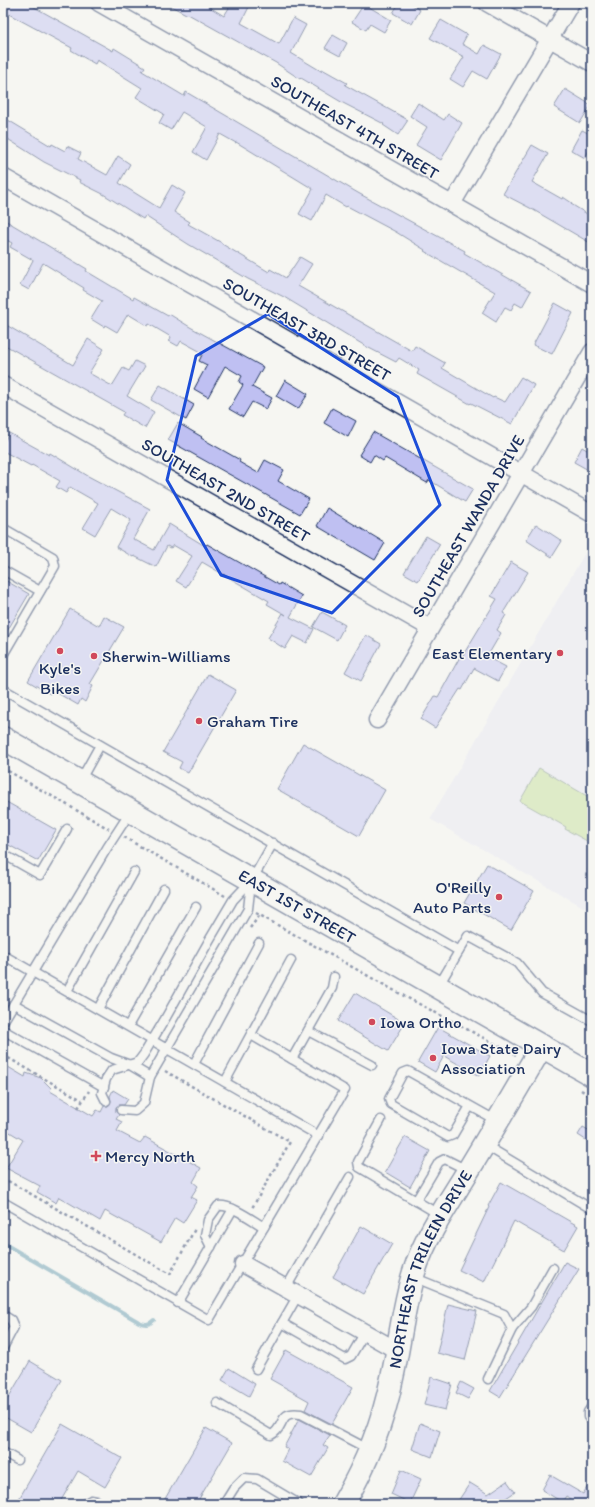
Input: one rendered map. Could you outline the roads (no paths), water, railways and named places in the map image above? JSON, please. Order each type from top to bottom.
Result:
[{"type":"main road","name":"EAST 1ST STREET","points":[[3,738],[438,987],[537,1055],[585,1082]]},
{"type":"main road","name":"NORTHEAST TRILEIN DRIVE","points":[[343,1504],[370,1450],[383,1416],[398,1351],[407,1296],[423,1249],[537,1055]]},
{"type":"street","name":"SOUTHEAST 4TH STREET","points":[[99,3],[592,284]]},
{"type":"street","points":[[487,3],[592,63]]},
{"type":"street","points":[[452,204],[571,3]]},
{"type":"street","name":"SOUTHEAST 3RD STREET","points":[[3,177],[592,514]]},
{"type":"street","name":"SOUTHEAST WANDA DRIVE","points":[[377,720],[592,352]]},
{"type":"street","name":"SOUTHEAST 2ND STREET","points":[[3,385],[430,628]]},
{"type":"street","points":[[243,1264],[398,1351]]},
{"type":"lane","points":[[3,528],[52,557],[55,566],[3,655]]},
{"type":"lane","points":[[3,570],[40,591]]},
{"type":"lane","points":[[3,689],[459,951]]},
{"type":"lane","points":[[80,782],[100,745]]},
{"type":"lane","points":[[3,1022],[107,848],[131,811]]},
{"type":"lane","points":[[3,854],[40,875],[67,829]]},
{"type":"lane","points":[[106,1101],[102,1093],[106,1079],[112,1070],[138,1062],[233,900],[252,880],[273,843]]},
{"type":"lane","points":[[67,991],[134,872]]},
{"type":"lane","points":[[121,1110],[135,1111],[144,1103],[150,1077],[248,909],[252,880]]},
{"type":"lane","points":[[98,1009],[164,889]]},
{"type":"lane","points":[[128,1026],[196,907]]},
{"type":"lane","points":[[438,987],[468,936],[517,963],[542,993],[592,1020]]},
{"type":"lane","points":[[194,1064],[259,943]]},
{"type":"lane","points":[[3,955],[319,1136]]},
{"type":"lane","points":[[226,1082],[291,960]]},
{"type":"lane","points":[[292,1060],[332,988],[334,977]]},
{"type":"lane","points":[[14,1004],[111,1058],[130,1065],[150,1077]]},
{"type":"lane","points":[[3,1030],[104,1087]]},
{"type":"lane","points":[[308,1031],[372,1065]]},
{"type":"lane","points":[[3,1202],[209,1320],[345,1090],[251,1035]]},
{"type":"lane","points":[[470,1106],[453,1135],[448,1137],[391,1104],[389,1099],[403,1073],[408,1071],[470,1106],[497,1122]]},
{"type":"lane","points":[[381,1120],[358,1162],[359,1167],[441,1216]]},
{"type":"lane","points":[[484,1144],[590,1208]]},
{"type":"lane","points":[[416,1201],[439,1162],[445,1159],[468,1171]]},
{"type":"lane","points":[[256,1369],[282,1323],[292,1291],[350,1177]]},
{"type":"lane","points":[[211,1247],[205,1235],[208,1220],[218,1206],[223,1205],[233,1209],[264,1227]]},
{"type":"lane","points":[[178,1303],[233,1209]]},
{"type":"lane","points":[[488,1379],[512,1329],[531,1307],[553,1268]]},
{"type":"lane","points":[[413,1276],[504,1314],[512,1329]]},
{"type":"lane","points":[[3,1315],[11,1320],[14,1327],[3,1348]]},
{"type":"lane","points":[[282,1323],[345,1359],[351,1356],[365,1332]]},
{"type":"lane","points":[[217,1403],[270,1435],[275,1433],[284,1416],[293,1413],[302,1414],[370,1450]]},
{"type":"lane","points":[[592,1406],[588,1412],[588,1417],[592,1421]]},
{"type":"lane","points":[[3,1452],[17,1460]]},
{"type":"lane","points":[[224,1504],[234,1488],[244,1478],[257,1479],[299,1504]]},
{"type":"lane","points":[[84,1504],[91,1500],[97,1501],[100,1504]]},
{"type":"waterway","points":[[3,1243],[139,1322],[147,1324],[154,1320]]},
{"type":"place","name":"Kyle's Bikes","points":[[60,651]]},
{"type":"place","name":"East Elementary","points":[[560,653]]},
{"type":"place","name":"Sherwin-Williams","points":[[94,656]]},
{"type":"place","name":"Graham Tire","points":[[199,721]]},
{"type":"place","name":"O'Reilly Auto Parts","points":[[499,897]]},
{"type":"place","name":"Iowa Ortho","points":[[372,1022]]},
{"type":"place","name":"Iowa State Dairy Association","points":[[433,1058]]},
{"type":"place","name":"Mercy North","points":[[96,1156]]}]
